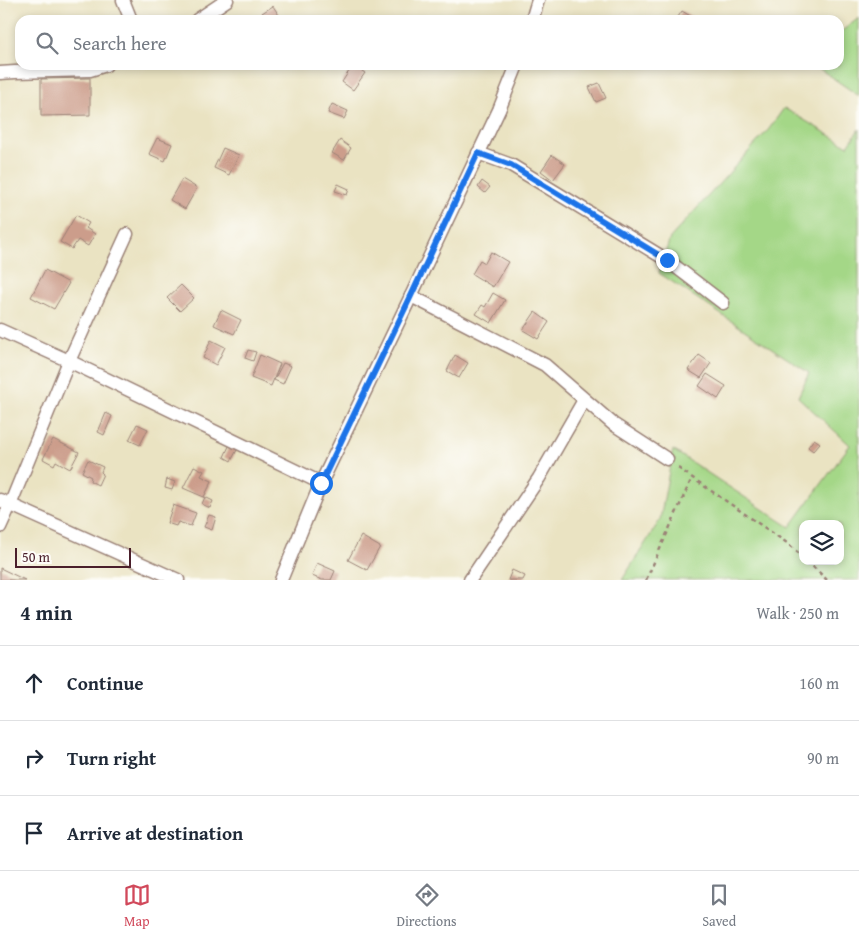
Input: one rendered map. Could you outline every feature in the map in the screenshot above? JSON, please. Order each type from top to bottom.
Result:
[{"type":"street","points":[[123,0],[130,15]]},
{"type":"street","points":[[204,15],[226,0]]},
{"type":"street","points":[[534,15],[538,0]]},
{"type":"street","points":[[0,73],[90,70]]},
{"type":"street","points":[[281,580],[321,483],[499,110],[515,70]]},
{"type":"street","points":[[478,153],[511,165],[667,260],[723,303]]},
{"type":"street","points":[[0,526],[5,502],[127,234]]},
{"type":"street","points":[[411,296],[545,365],[613,424],[667,459]]},
{"type":"street","points":[[0,330],[69,361],[321,483]]},
{"type":"street","points":[[470,580],[539,478],[584,400]]},
{"type":"street","points":[[5,502],[178,580]]},
{"type":"path","points":[[667,459],[787,543],[799,554]]},
{"type":"path","points":[[646,580],[692,478]]},
{"type":"path","points":[[811,565],[827,580]]},
{"type":"green space","points":[[859,18],[859,96],[821,70],[844,70],[844,29]]},
{"type":"green space","points":[[784,108],[848,146],[859,129],[859,580],[622,580],[660,520],[673,450],[790,527],[850,445],[798,397],[809,373],[659,273],[670,238],[769,129]]},
{"type":"building","points":[[273,6],[279,15],[263,15],[262,13]]},
{"type":"building","points":[[682,11],[689,15],[679,15]]},
{"type":"building","points":[[350,70],[360,70],[365,73],[353,90],[342,82]]},
{"type":"building","points":[[90,78],[90,115],[41,116],[41,79]]},
{"type":"building","points":[[599,83],[606,98],[596,102],[589,87]]},
{"type":"building","points":[[332,104],[348,111],[344,119],[328,113]]},
{"type":"building","points":[[157,138],[172,144],[165,161],[149,154]]},
{"type":"building","points":[[340,140],[351,148],[344,160],[332,153]]},
{"type":"building","points":[[223,148],[239,155],[229,175],[214,168]]},
{"type":"building","points":[[552,155],[565,164],[553,180],[541,171]]},
{"type":"building","points":[[182,179],[197,188],[185,209],[170,200]]},
{"type":"building","points":[[482,181],[490,187],[485,193],[478,187]]},
{"type":"building","points":[[338,184],[349,189],[347,195],[335,191]]},
{"type":"building","points":[[76,215],[89,223],[86,228],[95,234],[88,246],[78,240],[72,249],[60,242]]},
{"type":"building","points":[[491,252],[508,262],[493,287],[472,274],[480,260],[485,263]]},
{"type":"building","points":[[45,270],[69,283],[54,309],[31,297]]},
{"type":"building","points":[[181,285],[194,298],[180,311],[167,298]]},
{"type":"building","points":[[493,293],[505,300],[491,323],[476,314],[482,305],[485,307]]},
{"type":"building","points":[[221,310],[241,320],[234,334],[214,325]]},
{"type":"building","points":[[535,312],[549,322],[538,339],[523,330]]},
{"type":"building","points":[[211,340],[225,347],[216,365],[203,358]]},
{"type":"building","points":[[248,350],[256,352],[253,361],[245,358]]},
{"type":"building","points":[[260,355],[280,364],[271,386],[251,378]]},
{"type":"building","points":[[455,355],[468,363],[459,378],[447,371]]},
{"type":"building","points":[[699,355],[711,363],[701,378],[688,370]]},
{"type":"building","points":[[283,363],[291,366],[283,384],[274,380]]},
{"type":"building","points":[[707,374],[726,386],[718,399],[699,386]]},
{"type":"building","points":[[106,413],[112,416],[104,435],[98,432]]},
{"type":"building","points":[[137,424],[148,429],[140,445],[129,440]]},
{"type":"building","points":[[53,439],[79,452],[70,469],[56,461],[54,465],[43,459]]},
{"type":"building","points":[[814,439],[820,443],[813,451],[808,447]]},
{"type":"building","points":[[230,444],[238,448],[231,461],[224,457]]},
{"type":"building","points":[[88,460],[103,467],[101,472],[103,474],[98,485],[90,481],[91,477],[82,472]]},
{"type":"building","points":[[194,466],[204,471],[201,476],[212,481],[204,497],[183,488]]},
{"type":"building","points":[[167,479],[175,482],[172,490],[165,488]]},
{"type":"building","points":[[205,497],[213,501],[210,508],[202,504]]},
{"type":"building","points":[[173,505],[196,513],[191,526],[178,522],[176,526],[167,523]]},
{"type":"building","points":[[209,515],[216,517],[212,530],[204,527]]},
{"type":"building","points":[[361,536],[380,547],[367,570],[348,560]]},
{"type":"building","points":[[317,563],[335,571],[331,580],[322,580],[312,576]]},
{"type":"building","points":[[0,568],[25,580],[0,580]]},
{"type":"building","points":[[512,570],[525,576],[523,580],[508,580]]},
{"type":"route","points":[[321,483],[478,153],[511,165],[667,260]]}]
